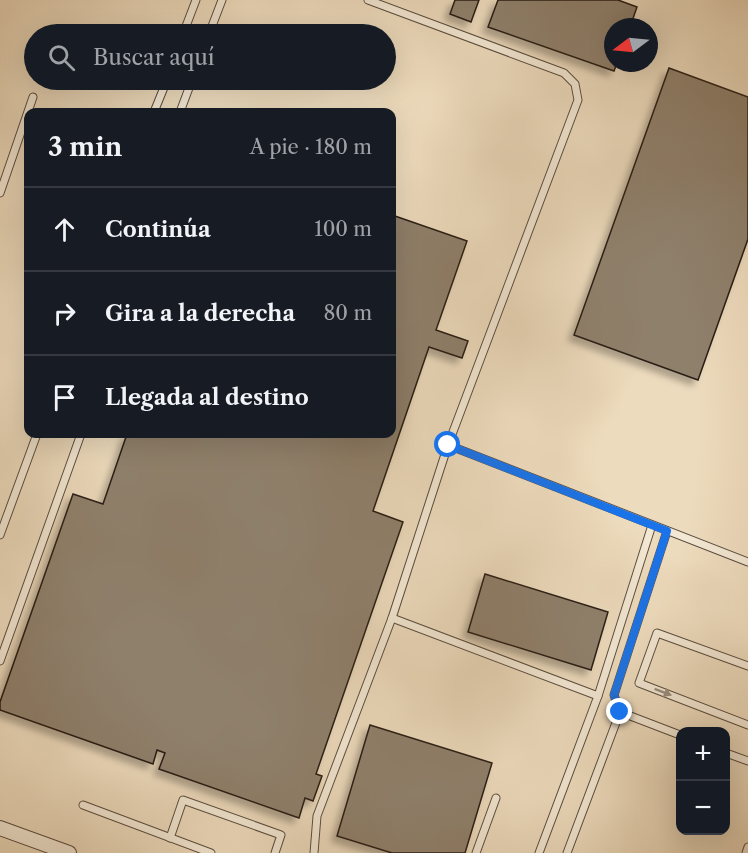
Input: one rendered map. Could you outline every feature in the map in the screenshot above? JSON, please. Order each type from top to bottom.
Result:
[{"type":"street","points":[[0,828],[69,853]]},
{"type":"lane","points":[[187,24],[196,0]]},
{"type":"lane","points":[[213,24],[222,0]]},
{"type":"lane","points":[[314,853],[317,816],[392,618],[448,445],[578,100],[575,84],[564,73],[368,0]]},
{"type":"lane","points":[[156,108],[162,90]]},
{"type":"lane","points":[[182,108],[188,90]]},
{"type":"lane","points":[[29,108],[33,97]]},
{"type":"lane","points":[[0,193],[24,123]]},
{"type":"lane","points":[[0,535],[36,438]]},
{"type":"lane","points":[[0,662],[80,438]]},
{"type":"lane","points":[[448,445],[748,562]]},
{"type":"lane","points":[[539,853],[598,696],[652,525]]},
{"type":"lane","points":[[567,853],[620,712],[614,695],[667,531]]},
{"type":"lane","points":[[392,618],[598,696]]},
{"type":"lane","points":[[748,666],[657,633],[639,683],[748,725]]},
{"type":"lane","points":[[620,712],[676,733]]},
{"type":"lane","points":[[730,754],[748,761]]},
{"type":"lane","points":[[476,853],[496,798]]},
{"type":"lane","points":[[170,838],[183,800],[281,836],[275,853]]},
{"type":"lane","points":[[83,805],[211,853]]},
{"type":"lane","points":[[746,853],[748,847]]},
{"type":"building","points":[[455,0],[479,0],[471,22],[450,14]]},
{"type":"building","points":[[498,0],[618,0],[637,7],[633,18],[604,18],[604,68],[488,27]]},
{"type":"building","points":[[669,68],[748,97],[748,239],[698,380],[574,335]]},
{"type":"building","points":[[396,216],[467,241],[436,330],[468,341],[462,358],[429,347],[373,511],[403,522],[316,774],[322,776],[313,801],[305,798],[299,818],[159,769],[165,753],[157,750],[153,764],[0,710],[0,702],[73,494],[103,504],[126,438],[396,438]]},
{"type":"building","points":[[485,574],[608,612],[591,670],[468,632]]},
{"type":"building","points":[[370,725],[492,763],[465,853],[392,853],[337,836]]},
{"type":"route","points":[[448,445],[667,531],[614,695],[615,704],[620,712]]}]
